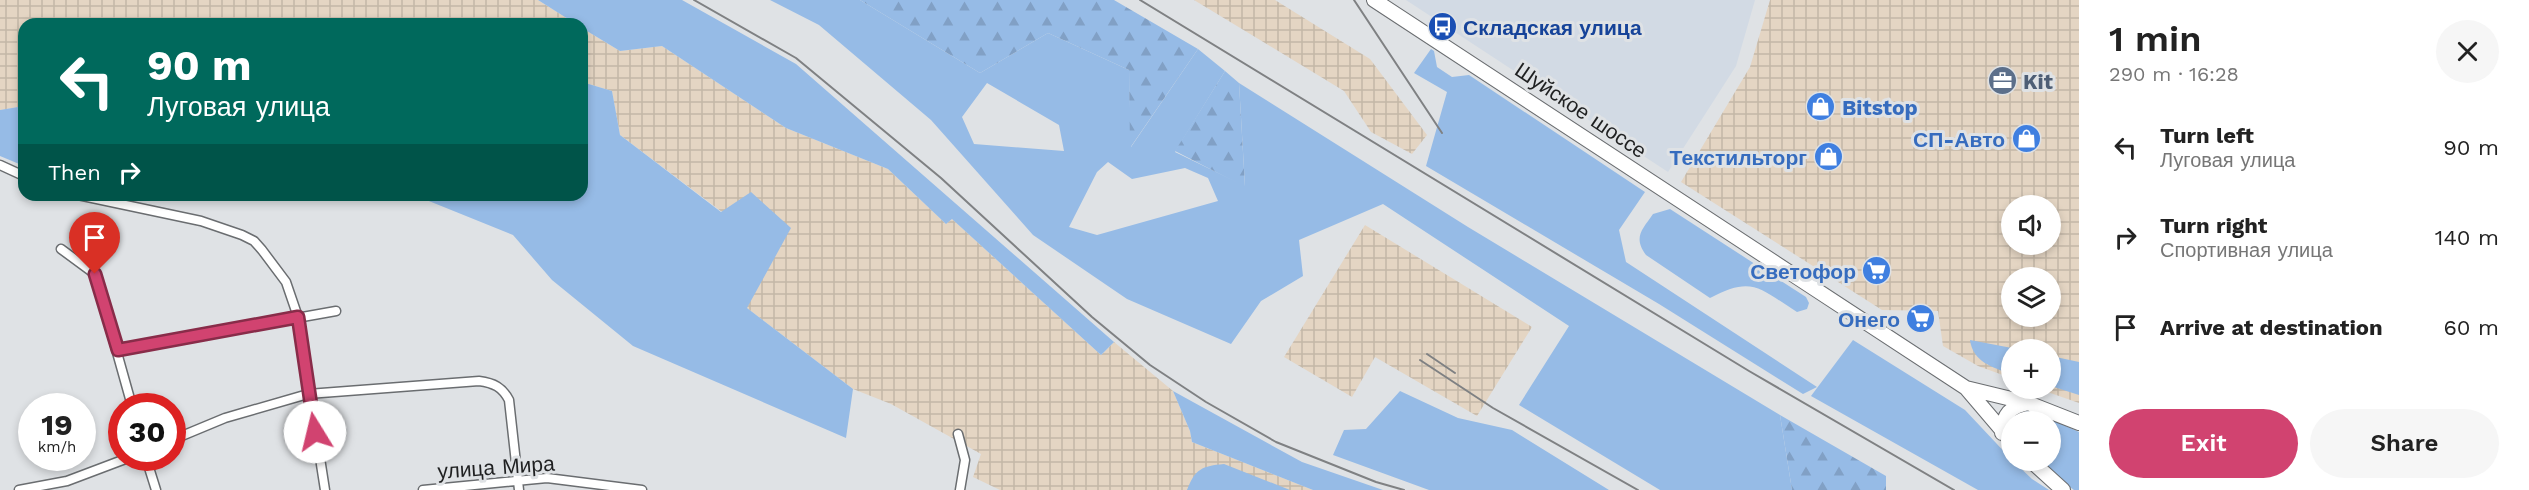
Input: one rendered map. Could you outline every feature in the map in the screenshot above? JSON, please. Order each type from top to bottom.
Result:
[{"type":"main road","name":"Шуйское шоссе","points":[[1374,0],[1966,388],[2028,403],[2079,423]]},
{"type":"main road","points":[[1966,388],[2001,431]]},
{"type":"main road","points":[[2009,411],[2015,406],[2028,403]]},
{"type":"main road","points":[[2042,471],[2063,490]]},
{"type":"street","points":[[0,165],[18,173]]},
{"type":"street","points":[[108,201],[201,220],[242,235],[254,241],[286,282],[298,317],[308,393],[325,490]]},
{"type":"street","points":[[61,249],[95,274],[129,393]]},
{"type":"street","points":[[118,350],[336,311]]},
{"type":"street","points":[[186,434],[225,418],[308,393],[490,382],[504,390],[509,400],[518,486]]},
{"type":"street","points":[[958,434],[965,459],[960,490]]},
{"type":"street","points":[[19,490],[67,481],[108,466]]},
{"type":"street","points":[[150,471],[156,490]]},
{"type":"street","name":"улица Мира","points":[[423,490],[518,486],[547,478],[642,490]]},
{"type":"shaded area","points":[[0,0],[538,0],[566,18],[18,18],[18,107],[0,110]]},
{"type":"shaded area","points":[[1194,0],[1275,0],[1370,59],[1427,135],[1412,154],[1371,132],[1344,91]]},
{"type":"shaded area","points":[[1406,0],[1755,0],[1736,66],[1668,172]]},
{"type":"shaded area","points":[[1770,0],[2079,0],[2079,403],[2061,397],[2061,339],[2001,339],[2001,374],[1978,366],[1943,346],[1938,311],[1882,310],[1681,182],[1750,67]]},
{"type":"shaded area","points":[[588,32],[620,51],[662,46],[786,128],[888,169],[946,224],[952,219],[1101,355],[1114,342],[1173,391],[1190,431],[1192,442],[1313,490],[1000,490],[973,477],[981,454],[891,404],[853,389],[747,308],[722,212],[620,135],[612,91],[588,84]]},
{"type":"shaded area","points":[[1365,225],[1532,327],[1477,416],[1375,357],[1352,397],[1284,357]]},
{"type":"green space","points":[[538,0],[682,0],[796,64],[1114,342],[1101,355],[952,219],[946,224],[888,169],[786,128],[662,46],[620,51],[588,32],[588,18],[566,18]]},
{"type":"green space","points":[[770,0],[860,0],[980,73],[1048,33],[1129,70],[1131,147],[1198,49],[1225,71],[1175,152],[1245,186],[1239,83],[1468,227],[1780,415],[1792,490],[1660,490],[1519,405],[1569,326],[1383,204],[1299,240],[1303,276],[1261,301],[1231,344],[1127,299],[1033,235],[931,120],[819,25]],"holes":[[[987,83],[1059,125],[1064,151],[974,144],[962,117]],[[1108,162],[1132,179],[1185,168],[1208,178],[1218,201],[1097,235],[1069,227],[1097,172]]]},
{"type":"green space","points":[[860,0],[1114,0],[1198,49],[1130,148],[1129,70],[1048,33],[980,73]]},
{"type":"green space","points":[[1431,49],[1434,51],[1437,67],[1452,77],[1469,75],[1645,192],[1619,230],[1626,262],[1817,387],[1803,394],[1659,304],[1426,166],[1447,92],[1414,73]]},
{"type":"green space","points":[[1225,71],[1239,83],[1245,187],[1175,151]]},
{"type":"green space","points":[[588,84],[612,91],[620,135],[721,212],[751,192],[791,228],[747,308],[853,389],[846,438],[633,346],[552,280],[513,235],[429,201],[588,201]]},
{"type":"green space","points":[[18,107],[18,164],[0,156],[0,110]]},
{"type":"green space","points":[[1670,209],[1806,297],[1809,303],[1807,309],[1797,312],[1765,291],[1747,286],[1737,287],[1710,298],[1646,255],[1640,243],[1640,234],[1653,214]]},
{"type":"green space","points":[[1853,340],[1965,410],[2001,448],[2001,471],[2024,471],[2049,490],[1978,490],[1811,396]]},
{"type":"green space","points":[[1970,340],[2001,346],[2001,370],[1979,359]]},
{"type":"green space","points":[[2061,358],[2079,362],[2079,395],[2061,389]]},
{"type":"green space","points":[[1173,391],[1302,462],[1383,490],[1313,490],[1192,442],[1190,431]]},
{"type":"green space","points":[[1400,391],[1458,418],[1512,430],[1609,490],[1429,490],[1333,455],[1344,430],[1366,429]]},
{"type":"green space","points":[[1780,415],[1886,476],[1886,490],[1792,490]]},
{"type":"green space","points":[[2061,424],[2079,432],[2079,490],[2074,490],[2048,471],[2061,471]]},
{"type":"green space","points":[[1224,464],[1290,490],[1187,490],[1193,477],[1200,470]]},
{"type":"railway","points":[[694,0],[796,58],[941,178],[1092,317],[1150,365],[1206,402],[1276,442],[1376,482],[1404,490]]},
{"type":"railway","points":[[1140,0],[1749,371],[1954,490]]},
{"type":"railway","points":[[1354,0],[1442,133]]},
{"type":"railway","points":[[1427,354],[1455,373]]},
{"type":"railway","points":[[1420,360],[1493,408],[1638,490]]},
{"type":"place","name":"Складская улица","points":[[1442,27]]},
{"type":"place","name":"Kit","points":[[2002,81]]},
{"type":"place","name":"Bitstop","points":[[1821,107]]},
{"type":"place","name":"СП-Авто","points":[[2026,139]]},
{"type":"place","name":"Текстильторг","points":[[1828,157]]},
{"type":"place","name":"Светофор","points":[[1877,271]]},
{"type":"place","name":"Онего","points":[[1921,319]]},
{"type":"route","points":[[95,274],[118,350],[298,317],[315,432]]}]
